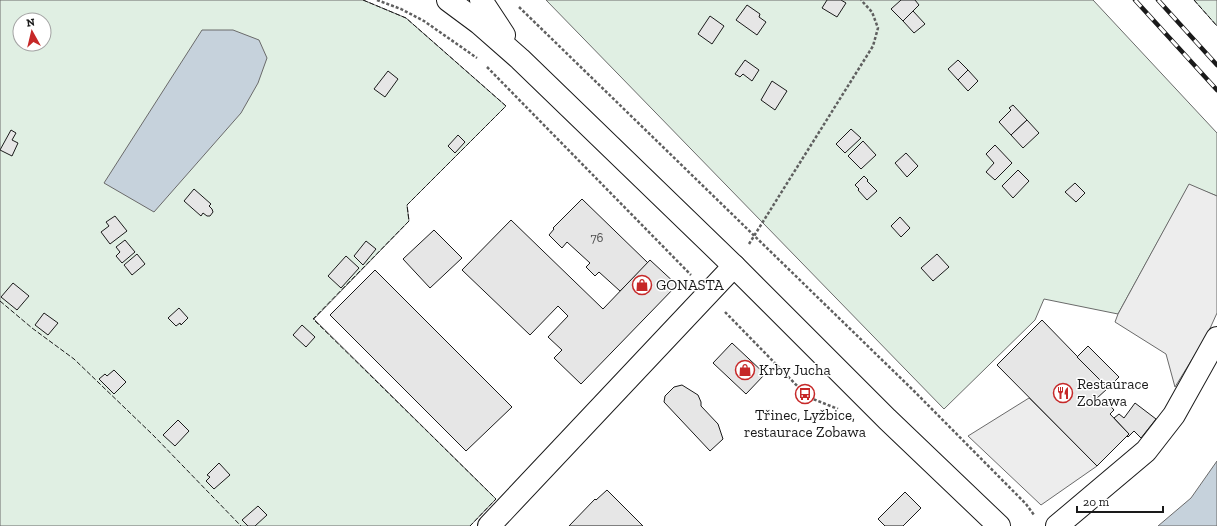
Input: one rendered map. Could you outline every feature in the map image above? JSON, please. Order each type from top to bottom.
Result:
[{"type":"main road","points":[[448,0],[479,23],[520,60],[734,266],[887,419],[999,526]]},
{"type":"main road","points":[[481,0],[520,60]]},
{"type":"main road","points":[[490,526],[734,266]]},
{"type":"main road","points":[[1047,523],[1146,451],[1174,415],[1217,338]]},
{"type":"path","points":[[377,0],[401,9],[424,21],[480,61]]},
{"type":"path","points":[[734,266],[872,46],[878,28],[872,12],[861,0]]},
{"type":"path","points":[[516,4],[914,391],[1026,504],[1047,523]]},
{"type":"path","points":[[486,66],[709,293],[734,322],[808,397],[844,411]]},
{"type":"green space","points":[[0,0],[363,0],[406,18],[506,106],[407,205],[409,221],[314,319],[496,499],[470,526],[0,526]]},
{"type":"green space","points":[[546,0],[1093,0],[1217,133],[1217,196],[1189,185],[1118,314],[1044,299],[1035,320],[944,409]]},
{"type":"green space","points":[[1194,0],[1217,0],[1217,26]]},
{"type":"shaded area","points":[[202,30],[233,30],[259,40],[267,58],[258,83],[241,113],[154,212],[104,183]]},
{"type":"shaded area","points":[[1189,184],[1217,196],[1217,313],[1207,335],[1175,387],[1166,354],[1115,322]]},
{"type":"shaded area","points":[[1029,398],[1097,466],[1041,505],[968,436]]},
{"type":"shaded area","points":[[1217,461],[1217,526],[1158,526],[1191,498]]},
{"type":"building","points":[[827,0],[841,0],[846,3],[837,17],[822,8]]},
{"type":"building","points":[[901,0],[915,0],[919,5],[903,21],[891,9]]},
{"type":"building","points":[[747,5],[760,14],[759,17],[766,22],[757,35],[736,20]]},
{"type":"building","points":[[913,11],[925,24],[914,33],[903,21]]},
{"type":"building","points":[[710,16],[724,26],[712,44],[698,34]]},
{"type":"building","points":[[745,60],[759,70],[752,81],[743,74],[740,77],[735,74]]},
{"type":"building","points":[[958,60],[968,70],[958,80],[948,69]]},
{"type":"building","points":[[968,70],[978,81],[968,91],[958,80]]},
{"type":"building","points":[[388,71],[398,79],[385,97],[374,89]]},
{"type":"building","points":[[772,81],[787,91],[775,110],[761,100]]},
{"type":"building","points":[[1013,105],[1027,120],[1011,135],[999,122],[1011,110],[1009,108]]},
{"type":"building","points":[[1027,120],[1039,133],[1023,148],[1011,135]]},
{"type":"building","points":[[851,129],[861,138],[845,153],[836,144]]},
{"type":"building","points":[[11,130],[16,133],[12,140],[18,143],[12,156],[0,150]]},
{"type":"building","points":[[458,135],[465,142],[455,153],[448,146]]},
{"type":"building","points":[[863,141],[876,155],[861,169],[848,156]]},
{"type":"building","points":[[995,145],[1012,163],[995,180],[986,172],[994,163],[986,154]]},
{"type":"building","points":[[906,153],[918,166],[907,177],[895,163]]},
{"type":"building","points":[[1018,170],[1029,181],[1013,198],[1002,186]]},
{"type":"building","points":[[864,176],[877,191],[867,200],[855,185]]},
{"type":"building","points":[[1075,183],[1085,193],[1076,202],[1065,192]]},
{"type":"building","points":[[194,189],[211,204],[209,206],[213,212],[210,216],[203,213],[201,216],[184,201]]},
{"type":"building","points":[[582,199],[648,263],[620,291],[599,272],[595,276],[586,267],[590,263],[567,242],[562,248],[549,235],[554,229],[553,228]]},
{"type":"building","points":[[115,216],[127,231],[110,244],[101,232],[109,226],[106,222]]},
{"type":"building","points":[[900,217],[910,228],[901,237],[891,226]]},
{"type":"building","points":[[511,220],[603,309],[650,260],[677,285],[581,384],[554,358],[562,350],[548,337],[568,316],[558,306],[530,335],[462,270]]},
{"type":"building","points":[[434,230],[462,258],[430,288],[403,259]]},
{"type":"building","points":[[125,240],[135,252],[122,263],[116,256],[120,252],[116,247]]},
{"type":"building","points":[[366,241],[376,249],[363,265],[354,256]]},
{"type":"building","points":[[137,254],[145,264],[132,275],[124,265]]},
{"type":"building","points":[[937,254],[949,267],[933,281],[921,268]]},
{"type":"building","points":[[346,256],[359,268],[341,288],[328,276]]},
{"type":"building","points":[[375,270],[512,407],[466,451],[330,315]]},
{"type":"building","points":[[13,283],[29,296],[17,310],[1,297]]},
{"type":"building","points":[[179,308],[188,318],[181,325],[180,323],[176,326],[168,318]]},
{"type":"building","points":[[44,313],[58,323],[48,335],[35,325]]},
{"type":"building","name":"Restaurace Zobawa","points":[[1042,320],[1108,388],[1096,399],[1101,404],[1105,400],[1114,410],[1110,414],[1129,434],[1097,466],[997,365]]},
{"type":"building","points":[[302,325],[315,337],[306,347],[293,335]]},
{"type":"building","points":[[732,343],[765,374],[746,394],[713,363]]},
{"type":"building","points":[[1088,346],[1119,377],[1108,388],[1077,357]]},
{"type":"building","points":[[114,370],[126,382],[114,394],[99,379],[105,374],[107,376]]},
{"type":"building","points":[[682,385],[698,395],[701,406],[718,424],[723,439],[710,451],[664,402],[665,396],[674,387]]},
{"type":"building","points":[[1135,403],[1156,419],[1141,438],[1134,431],[1128,437],[1127,436],[1129,434],[1114,418],[1119,414],[1124,418]]},
{"type":"building","points":[[178,420],[189,431],[175,446],[163,435]]},
{"type":"building","points":[[219,463],[230,475],[214,489],[206,481],[210,477],[207,475]]},
{"type":"building","points":[[607,490],[643,526],[569,526],[595,499],[596,500]]},
{"type":"building","points":[[905,492],[921,508],[903,526],[885,526],[878,519]]},
{"type":"building","points":[[258,506],[267,515],[255,526],[248,526],[242,520]]},
{"type":"railway","points":[[1135,0],[1217,90]]},
{"type":"railway","points":[[1158,0],[1217,65]]},
{"type":"fence","points":[[363,0],[406,18],[506,106],[407,205],[409,221],[313,319],[496,499],[470,526]]},
{"type":"fence","points":[[1194,0],[1217,26]]},
{"type":"fence","points":[[0,301],[32,328],[74,359],[153,435],[241,526]]},
{"type":"place","name":"GONASTA","points":[[642,285]]},
{"type":"place","name":"Krby Jucha","points":[[745,370]]},
{"type":"place","name":"Restaurace Zobawa","points":[[1063,393]]},
{"type":"place","name":"Třinec, Lyžbice, restaurace Zobawa","points":[[805,394]]}]
